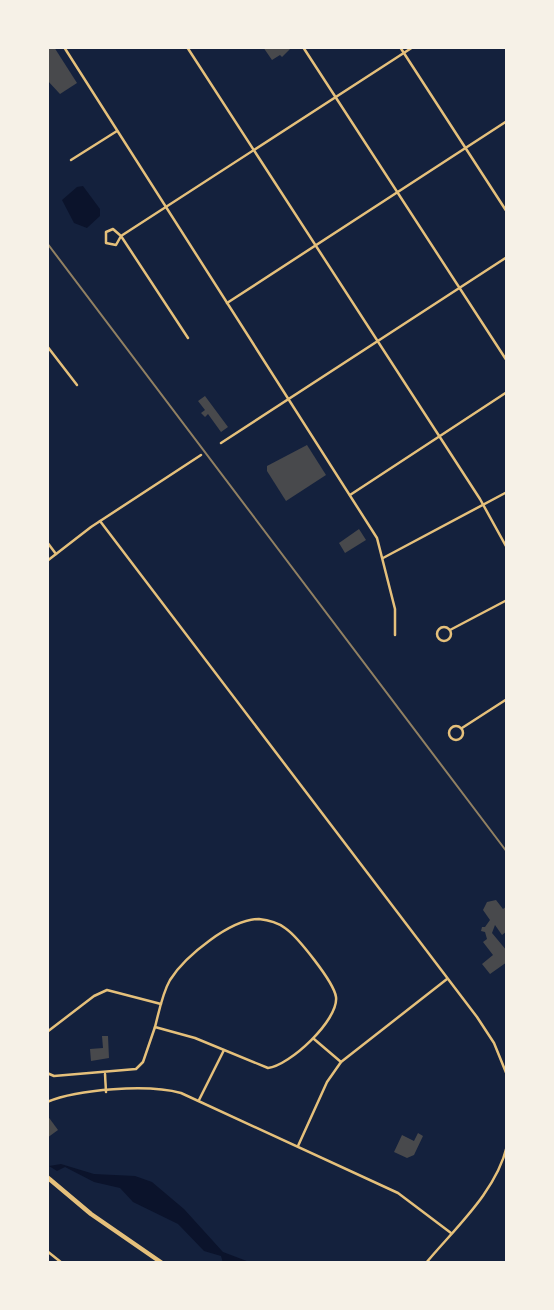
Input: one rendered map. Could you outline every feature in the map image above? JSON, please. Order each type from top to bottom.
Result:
[{"type":"main road","points":[[47,1177],[91,1214],[162,1263]]},
{"type":"street","points":[[64,47],[377,538],[395,609],[396,635]]},
{"type":"street","points":[[187,47],[483,504],[507,548]]},
{"type":"street","points":[[303,47],[507,361]]},
{"type":"street","points":[[400,47],[507,212]]},
{"type":"street","points":[[188,338],[121,236],[116,229],[106,232],[104,240],[113,246],[120,241],[121,236],[413,47]]},
{"type":"street","points":[[227,303],[507,121]]},
{"type":"street","points":[[71,160],[117,131]]},
{"type":"street","points":[[220,443],[507,257]]},
{"type":"street","points":[[48,348],[77,385]]},
{"type":"street","points":[[350,495],[507,392]]},
{"type":"street","points":[[47,561],[100,521],[201,455]]},
{"type":"street","points":[[382,558],[507,492]]},
{"type":"street","points":[[100,521],[447,979],[494,1043],[507,1075]]},
{"type":"street","points":[[47,542],[56,554]]},
{"type":"street","points":[[450,630],[451,635],[447,640],[437,636],[442,627],[450,630],[507,600]]},
{"type":"street","points":[[462,729],[461,739],[451,738],[452,728],[462,729],[507,699]]},
{"type":"street","points":[[47,1073],[54,1076],[139,1068],[170,981],[202,949],[238,922],[268,920],[293,935],[335,993],[335,1007],[314,1039],[272,1068],[155,1027]]},
{"type":"street","points":[[298,1146],[327,1082],[341,1062],[447,979]]},
{"type":"street","points":[[47,1032],[94,996],[107,990],[161,1004]]},
{"type":"street","points":[[314,1039],[341,1062]]},
{"type":"street","points":[[199,1100],[224,1049]]},
{"type":"street","points":[[105,1073],[106,1092]]},
{"type":"street","points":[[47,1102],[68,1095],[164,1089],[199,1100],[409,1199],[451,1233]]},
{"type":"street","points":[[426,1263],[486,1191],[507,1146]]},
{"type":"street","points":[[502,1161],[507,1164]]},
{"type":"street","points":[[47,1251],[62,1263]]},
{"type":"water","points":[[83,186],[100,209],[100,216],[87,228],[74,223],[62,200],[77,187]]},
{"type":"water","points":[[61,1164],[94,1174],[135,1176],[152,1182],[184,1209],[223,1252],[252,1263],[223,1263],[221,1256],[204,1251],[178,1224],[133,1202],[120,1188],[94,1182],[65,1167],[57,1171],[49,1166]]},
{"type":"building","points":[[47,47],[54,47],[77,83],[60,94],[47,80]]},
{"type":"building","points":[[263,47],[292,47],[282,57],[280,55],[272,60]]},
{"type":"building","points":[[205,396],[228,427],[221,432],[208,414],[205,417],[201,413],[205,410],[198,401]]},
{"type":"building","points":[[307,445],[326,475],[286,501],[267,471],[267,466]]},
{"type":"building","points":[[359,529],[366,540],[345,553],[339,543]]},
{"type":"building","points":[[496,900],[503,909],[507,906],[507,931],[502,935],[495,925],[492,933],[507,951],[507,962],[490,974],[482,964],[493,955],[483,942],[487,939],[485,932],[481,931],[490,920],[483,910],[487,902]]},
{"type":"building","points":[[102,1036],[108,1036],[109,1058],[91,1061],[90,1049],[103,1048]]},
{"type":"building","points":[[47,1115],[58,1130],[47,1138]]},
{"type":"building","points":[[418,1133],[423,1136],[414,1155],[407,1158],[394,1152],[402,1135],[414,1141]]},
{"type":"railway","points":[[47,243],[507,852]]}]
